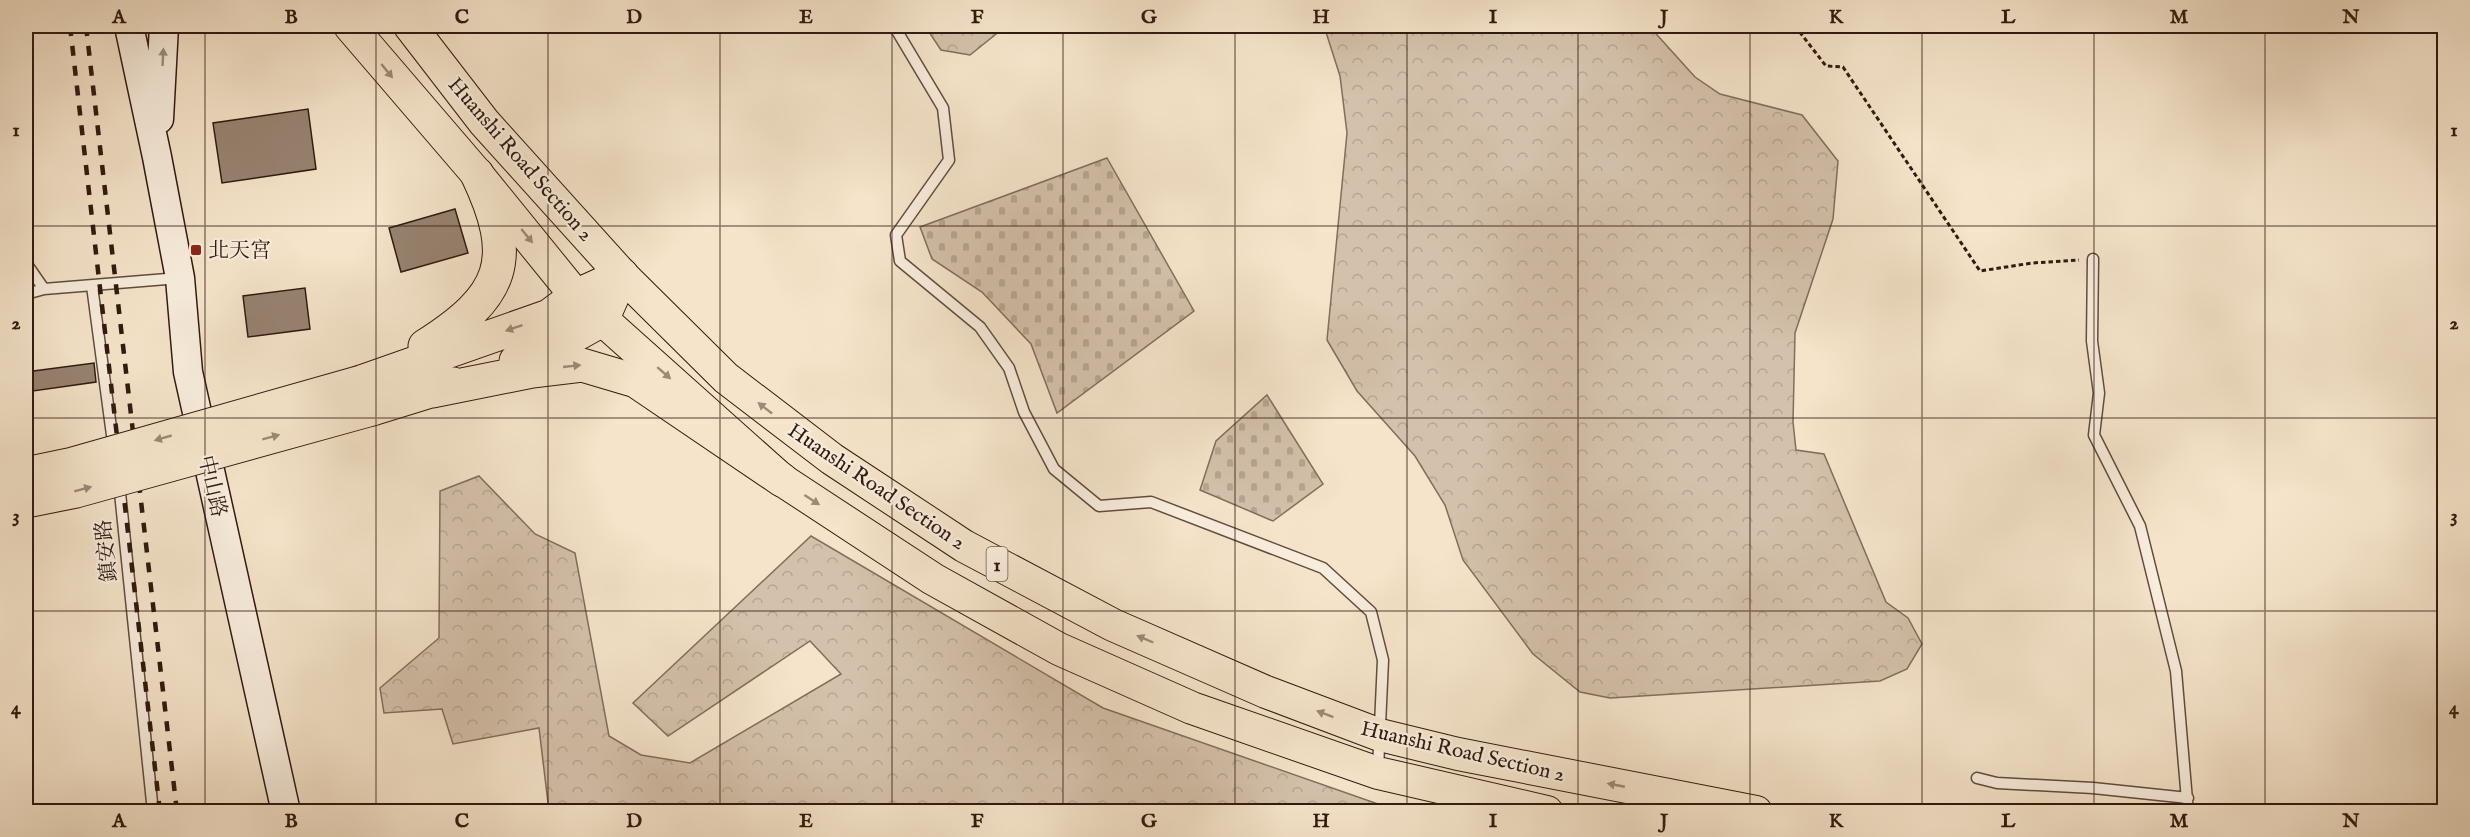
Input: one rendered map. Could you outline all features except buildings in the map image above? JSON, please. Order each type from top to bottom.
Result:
[{"type":"highway","points":[[372,388],[472,313],[488,292],[498,267],[500,236],[494,213],[477,174]]},
{"type":"highway","points":[[26,501],[76,490],[372,388],[549,316],[576,296],[622,274]]},
{"type":"highway","points":[[432,391],[548,350],[602,320],[622,274]]},
{"type":"highway","points":[[26,474],[372,388],[432,391],[532,371],[582,365],[636,381],[782,480]]},
{"type":"main road","name":"Huanshi Road Section 2","points":[[350,26],[477,174],[576,296],[782,480],[933,579],[1059,649],[1192,708],[1378,773],[1547,812]]},
{"type":"main road","name":"Huanshi Road Section 2","points":[[410,26],[484,122],[622,274],[726,378],[832,459],[964,546],[1113,625],[1266,692],[1380,735],[1663,799],[1756,812]]},
{"type":"street","name":"中山路","points":[[129,26],[180,278],[188,372],[286,812]]},
{"type":"street","name":"中山路","points":[[157,157],[164,26]]},
{"type":"lane","points":[[894,26],[943,108],[949,160],[897,235],[900,261],[980,327],[1009,368],[1024,412],[1054,469],[1099,506],[1150,502],[1323,568],[1371,612],[1383,660],[1378,773]]},
{"type":"lane","points":[[2093,259],[2092,341],[2099,393],[2094,435],[2140,526],[2176,671],[2188,812]]},
{"type":"lane","points":[[26,263],[44,289]]},
{"type":"lane","points":[[26,294],[44,289],[180,278]]},
{"type":"lane","name":"鎮安路","points":[[93,286],[120,489],[153,812]]},
{"type":"lane","points":[[1977,778],[1997,783],[2093,788],[2188,798]]},
{"type":"path","points":[[1796,26],[1826,66],[1843,67],[1980,271],[2032,263],[2093,259]]},
{"type":"green space","points":[[925,26],[1006,26],[970,55],[941,50]]},
{"type":"green space","points":[[1324,26],[1649,26],[1695,77],[1720,94],[1802,115],[1838,161],[1833,219],[1795,333],[1793,422],[1796,450],[1824,454],[1886,602],[1908,618],[1922,644],[1907,669],[1880,681],[1610,698],[1580,692],[1533,654],[1463,560],[1445,505],[1415,456],[1357,391],[1327,340],[1347,133],[1340,76]]},
{"type":"green space","points":[[1107,158],[1194,311],[1057,413],[1031,344],[982,292],[932,259],[920,227]]},
{"type":"green space","points":[[1267,395],[1323,484],[1273,521],[1200,490],[1216,441]]},
{"type":"green space","points":[[479,476],[535,534],[575,553],[609,736],[641,755],[690,763],[841,674],[810,641],[668,736],[633,703],[811,536],[1103,708],[1398,811],[549,811],[539,728],[453,744],[442,709],[384,713],[380,688],[439,638],[440,491]]},
{"type":"railway","points":[[70,26],[160,812]]},
{"type":"railway","points":[[86,26],[177,812]]},
{"type":"place","name":"北天宮","points":[[196,250]]}]
